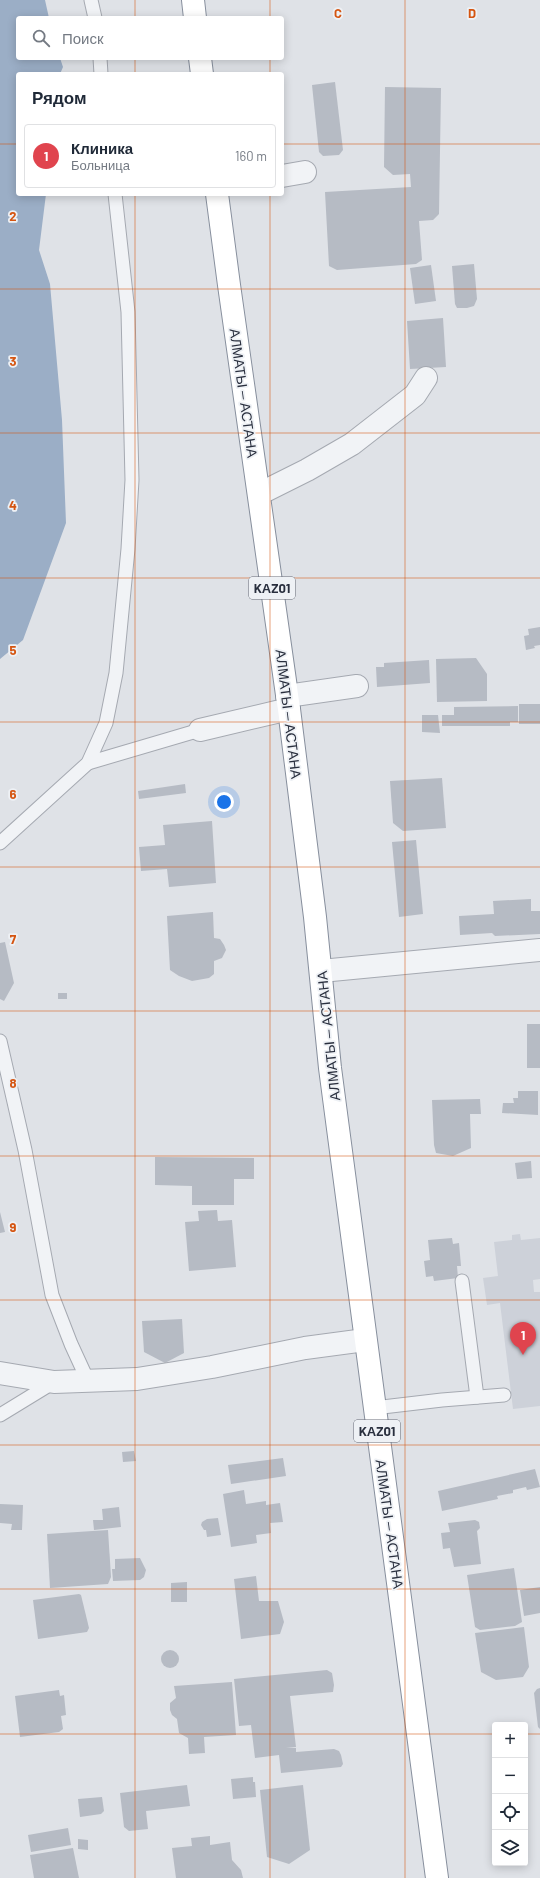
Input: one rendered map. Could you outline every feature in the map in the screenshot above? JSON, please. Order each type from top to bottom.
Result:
[{"type":"highway","points":[[193,0],[195,16]]},
{"type":"highway","points":[[200,60],[202,72]]},
{"type":"highway","name":"АЛМАТЫ — АСТАНА","points":[[217,196],[288,703],[321,971],[330,1068],[374,1408],[438,1878]]},
{"type":"street","points":[[284,176],[305,172]]},
{"type":"street","points":[[259,494],[307,470],[352,444],[415,395],[426,378]]},
{"type":"street","points":[[200,730],[288,703],[357,686]]},
{"type":"street","points":[[321,971],[540,950]]},
{"type":"street","points":[[0,1373],[54,1382],[152,1377],[212,1368],[305,1348],[365,1340]]},
{"type":"lane","points":[[91,0],[95,16]]},
{"type":"lane","points":[[100,60],[102,72]]},
{"type":"lane","points":[[0,843],[88,763],[106,723],[116,673],[128,549],[132,480],[128,312],[115,196]]},
{"type":"lane","points":[[88,763],[200,730]]},
{"type":"lane","points":[[0,1041],[25,1150],[52,1295],[71,1344],[88,1381]]},
{"type":"lane","points":[[462,1281],[477,1397]]},
{"type":"lane","points":[[0,1415],[54,1382]]},
{"type":"lane","points":[[374,1408],[504,1395]]},
{"type":"shaded area","points":[[520,1234],[521,1240],[540,1238],[540,1279],[533,1280],[534,1292],[540,1292],[540,1406],[513,1409],[500,1303],[487,1305],[483,1278],[498,1276],[494,1242],[512,1240],[512,1235]]},
{"type":"water","points":[[0,0],[45,0],[49,16],[16,16],[16,60],[61,60],[63,67],[61,72],[16,72],[16,196],[46,196],[39,250],[50,284],[62,420],[66,523],[23,640],[0,659]]},
{"type":"building","points":[[335,82],[343,150],[339,155],[323,156],[319,152],[312,85]]},
{"type":"building","points":[[385,87],[441,88],[439,214],[433,220],[419,221],[422,260],[416,264],[337,270],[329,266],[325,192],[411,187],[410,174],[393,175],[384,167]]},
{"type":"building","points":[[474,264],[477,299],[474,306],[457,308],[455,304],[452,266]]},
{"type":"building","points":[[431,265],[436,301],[415,304],[410,268]]},
{"type":"building","points":[[443,318],[446,367],[410,369],[407,321]]},
{"type":"building","points":[[540,627],[540,645],[526,650],[524,636],[529,635],[528,629]]},
{"type":"building","points":[[476,658],[487,674],[487,701],[437,702],[436,659]]},
{"type":"building","points":[[429,660],[430,683],[377,687],[376,667],[384,667],[384,663]]},
{"type":"building","points":[[519,704],[540,704],[540,724],[519,724]]},
{"type":"building","points":[[518,706],[518,722],[510,722],[510,726],[442,726],[442,715],[454,715],[454,707]]},
{"type":"building","points":[[422,715],[438,715],[440,733],[422,732]]},
{"type":"building","points":[[442,778],[446,828],[403,831],[393,823],[390,781]]},
{"type":"building","points":[[185,784],[186,793],[139,799],[138,791]]},
{"type":"building","points":[[212,821],[216,883],[169,887],[167,869],[141,871],[139,847],[165,845],[163,825]]},
{"type":"building","points":[[416,840],[423,914],[399,917],[392,842]]},
{"type":"building","points":[[531,899],[531,911],[540,911],[540,934],[495,936],[492,933],[460,935],[459,916],[494,914],[493,901]]},
{"type":"building","points":[[213,912],[214,938],[220,939],[226,950],[222,958],[214,961],[214,974],[209,978],[192,981],[179,976],[170,970],[167,916]]},
{"type":"building","points":[[5,942],[14,983],[4,1001],[0,999],[0,943]]},
{"type":"building","points":[[58,993],[67,993],[67,999],[58,999]]},
{"type":"building","points":[[527,1024],[540,1024],[540,1068],[527,1068]]},
{"type":"building","points":[[518,1091],[538,1091],[538,1115],[502,1113],[503,1103],[514,1103],[513,1098],[518,1098]]},
{"type":"building","points":[[480,1099],[481,1114],[470,1114],[471,1148],[453,1156],[436,1153],[434,1145],[432,1100]]},
{"type":"building","points":[[155,1157],[254,1158],[254,1179],[234,1179],[234,1205],[192,1205],[192,1186],[155,1185]]},
{"type":"building","points":[[531,1161],[532,1178],[517,1179],[515,1163]]},
{"type":"building","points":[[217,1210],[218,1221],[232,1220],[236,1267],[189,1271],[185,1222],[199,1221],[198,1211]]},
{"type":"building","points":[[0,1212],[5,1232],[0,1233]]},
{"type":"building","points":[[452,1238],[453,1244],[459,1243],[461,1266],[457,1266],[458,1278],[434,1281],[433,1276],[426,1277],[424,1261],[430,1260],[428,1240]]},
{"type":"building","points":[[182,1319],[184,1353],[165,1363],[144,1352],[142,1321]]},
{"type":"building","points":[[134,1451],[136,1461],[123,1462],[122,1452]]},
{"type":"building","points":[[283,1458],[286,1476],[231,1484],[228,1465]]},
{"type":"building","points":[[535,1469],[540,1487],[527,1490],[526,1487],[513,1490],[513,1493],[497,1496],[498,1499],[442,1511],[438,1491]]},
{"type":"building","points":[[244,1490],[246,1504],[266,1501],[266,1505],[280,1503],[283,1522],[270,1523],[271,1533],[256,1535],[257,1543],[231,1547],[223,1494]]},
{"type":"building","points":[[0,1504],[23,1505],[22,1530],[11,1530],[12,1524],[0,1523]]},
{"type":"building","points":[[119,1507],[121,1527],[94,1530],[93,1520],[103,1520],[102,1509]]},
{"type":"building","points":[[218,1518],[221,1535],[207,1537],[206,1530],[204,1530],[201,1525],[202,1522],[207,1519]]},
{"type":"building","points":[[475,1520],[479,1522],[480,1528],[477,1531],[481,1564],[454,1567],[450,1548],[443,1549],[441,1533],[450,1532],[448,1523]]},
{"type":"building","points":[[108,1530],[111,1577],[108,1584],[50,1588],[47,1534]]},
{"type":"building","points":[[140,1558],[146,1570],[144,1577],[140,1580],[113,1581],[112,1569],[115,1569],[115,1559]]},
{"type":"building","points":[[514,1568],[522,1622],[515,1626],[480,1630],[475,1627],[467,1575]]},
{"type":"building","points":[[256,1576],[259,1601],[278,1601],[284,1622],[280,1634],[241,1639],[234,1579]]},
{"type":"building","points":[[187,1582],[187,1602],[171,1602],[171,1583]]},
{"type":"building","points":[[540,1587],[540,1613],[524,1616],[520,1590]]},
{"type":"building","points":[[79,1594],[81,1595],[89,1628],[87,1632],[38,1639],[33,1600]]},
{"type":"building","points":[[524,1627],[529,1667],[523,1677],[496,1680],[481,1672],[475,1633]]},
{"type":"building","points":[[170,1650],[176,1653],[179,1659],[176,1665],[170,1668],[164,1665],[161,1659],[164,1653]]},
{"type":"building","points":[[327,1670],[332,1673],[334,1685],[333,1692],[290,1696],[296,1747],[286,1748],[296,1748],[296,1752],[334,1749],[339,1751],[341,1755],[343,1764],[341,1767],[281,1773],[279,1755],[255,1758],[251,1725],[239,1726],[234,1679]]},
{"type":"building","points":[[232,1682],[236,1735],[204,1737],[205,1753],[189,1754],[188,1738],[179,1733],[177,1719],[172,1715],[170,1710],[170,1703],[176,1698],[174,1686]]},
{"type":"building","points":[[540,1688],[540,1729],[538,1727],[534,1693]]},
{"type":"building","points":[[59,1690],[60,1696],[64,1695],[66,1715],[61,1716],[63,1729],[59,1732],[20,1737],[15,1696]]},
{"type":"building","points":[[253,1777],[253,1782],[255,1782],[256,1797],[233,1799],[231,1779]]},
{"type":"building","points":[[187,1785],[190,1806],[146,1811],[148,1829],[129,1831],[124,1827],[120,1793]]},
{"type":"building","points":[[303,1785],[310,1850],[289,1864],[267,1857],[260,1790]]},
{"type":"building","points":[[102,1797],[104,1811],[101,1814],[80,1817],[78,1799]]},
{"type":"building","points":[[68,1828],[71,1845],[31,1852],[28,1835]]},
{"type":"building","points":[[210,1836],[210,1845],[230,1842],[232,1860],[241,1870],[243,1878],[176,1878],[172,1848],[192,1846],[191,1838]]},
{"type":"building","points":[[78,1839],[88,1840],[88,1850],[78,1849]]},
{"type":"building","points":[[73,1848],[79,1878],[34,1878],[30,1855]]},
{"type":"place","name":"Клиника","points":[[523,1355]]}]
